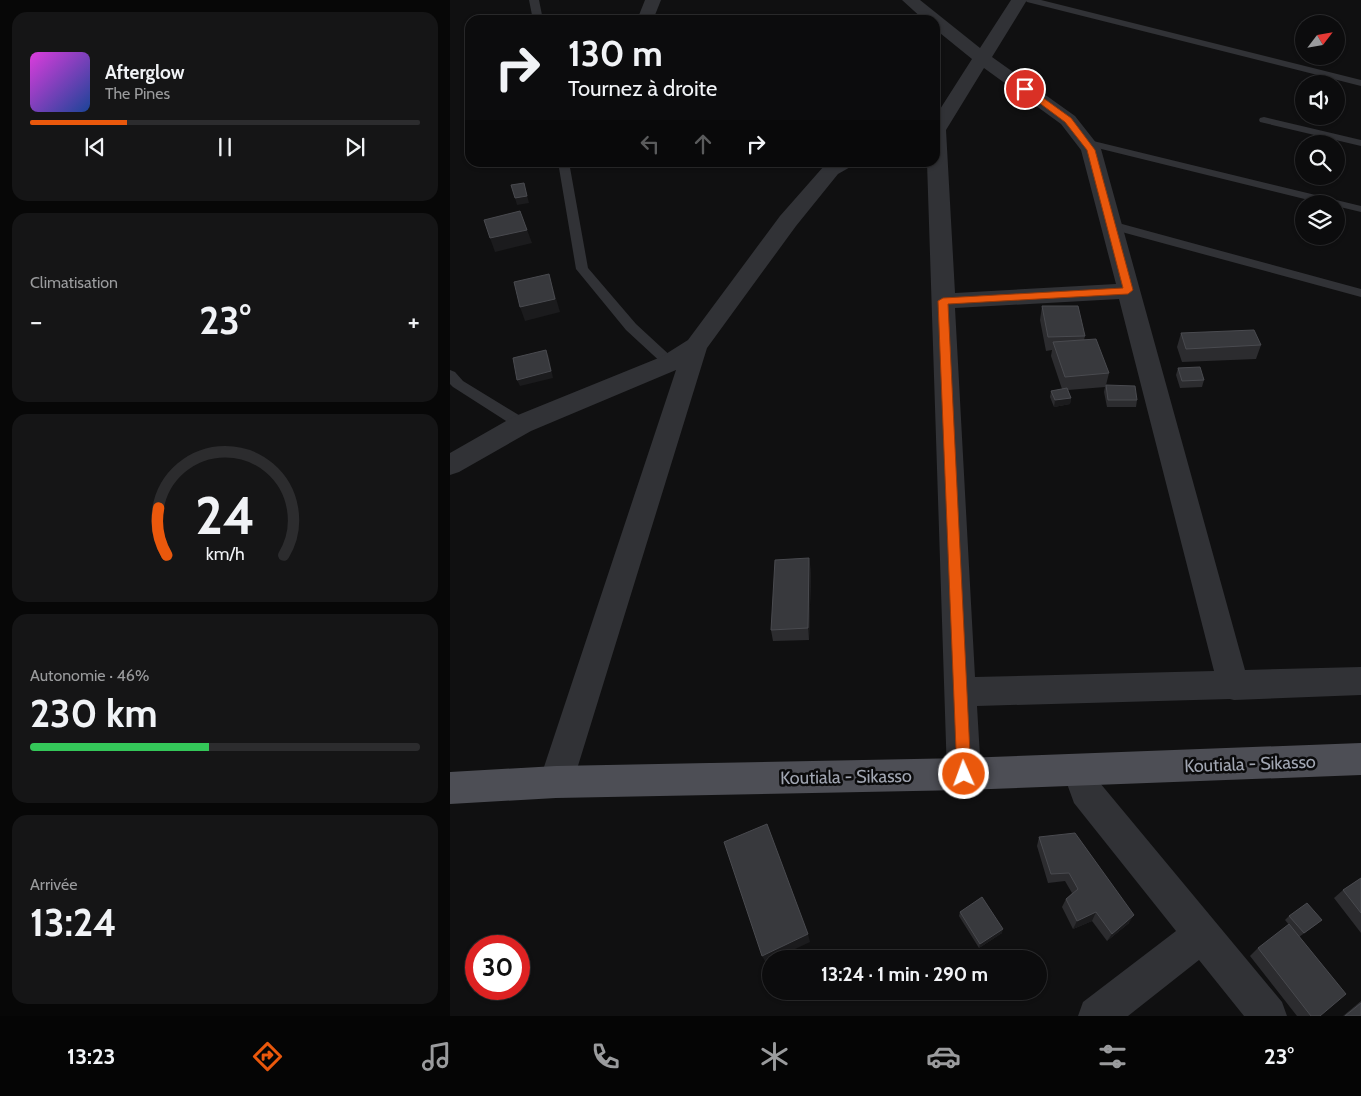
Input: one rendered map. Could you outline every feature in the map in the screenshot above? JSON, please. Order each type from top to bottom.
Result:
[{"type":"main road","name":"Koutiala - Sikasso","points":[[450,788],[556,782],[964,774],[1361,759]]},
{"type":"street","points":[[647,15],[653,0]]},
{"type":"street","points":[[910,0],[929,15]]},
{"type":"street","points":[[940,122],[1019,0]]},
{"type":"street","points":[[940,24],[982,58],[1068,120],[1091,150],[1234,686]]},
{"type":"street","points":[[556,782],[696,346],[829,167]]},
{"type":"street","points":[[937,167],[964,774]]},
{"type":"street","points":[[943,301],[1128,290]]},
{"type":"street","points":[[450,464],[522,424],[670,363],[696,346]]},
{"type":"street","points":[[960,692],[1234,686],[1361,681]]},
{"type":"street","points":[[1080,770],[1086,792],[1268,1016]]},
{"type":"street","points":[[1097,1016],[1202,934]]},
{"type":"lane","points":[[534,0],[537,15]]},
{"type":"lane","points":[[1030,0],[1361,83]]},
{"type":"lane","points":[[1264,120],[1361,143]]},
{"type":"lane","points":[[1086,142],[1361,209]]},
{"type":"lane","points":[[564,167],[582,269],[631,327],[670,363]]},
{"type":"lane","points":[[1111,225],[1361,293]]},
{"type":"lane","points":[[450,375],[458,384],[522,424]]},
{"type":"building","points":[[524,183],[527,196],[515,198],[511,185]]},
{"type":"building","points":[[520,211],[527,230],[490,238],[484,220]]},
{"type":"building","points":[[549,274],[555,299],[520,307],[514,282]]},
{"type":"building","points":[[1042,306],[1078,306],[1085,336],[1048,337]]},
{"type":"building","points":[[1254,330],[1261,345],[1186,349],[1181,333]]},
{"type":"building","points":[[1096,339],[1109,373],[1065,377],[1053,342]]},
{"type":"building","points":[[546,350],[551,371],[517,380],[513,358]]},
{"type":"building","points":[[1200,367],[1204,380],[1182,381],[1178,368]]},
{"type":"building","points":[[1106,385],[1135,386],[1137,400],[1108,400]]},
{"type":"building","points":[[1067,388],[1071,398],[1055,400],[1051,391]]},
{"type":"building","points":[[809,558],[808,628],[771,630],[775,560]]},
{"type":"building","points":[[767,824],[808,934],[775,950],[762,950],[762,956],[724,842]]},
{"type":"building","points":[[1075,833],[1134,915],[1112,934],[1096,912],[1077,921],[1066,899],[1078,889],[1069,873],[1051,874],[1039,837]]},
{"type":"building","points":[[1361,878],[1361,913],[1343,890]]},
{"type":"building","points":[[982,897],[1003,929],[980,944],[960,912]]},
{"type":"building","points":[[1307,903],[1322,920],[1304,933],[1289,916]]},
{"type":"building","points":[[1289,924],[1346,994],[1320,1016],[1311,1016],[1258,948]]},
{"type":"building","points":[[1361,1003],[1361,1016],[1345,1016]]},
{"type":"route","points":[[964,774],[943,301],[1128,290],[1091,150],[1068,120],[1025,89]]}]
